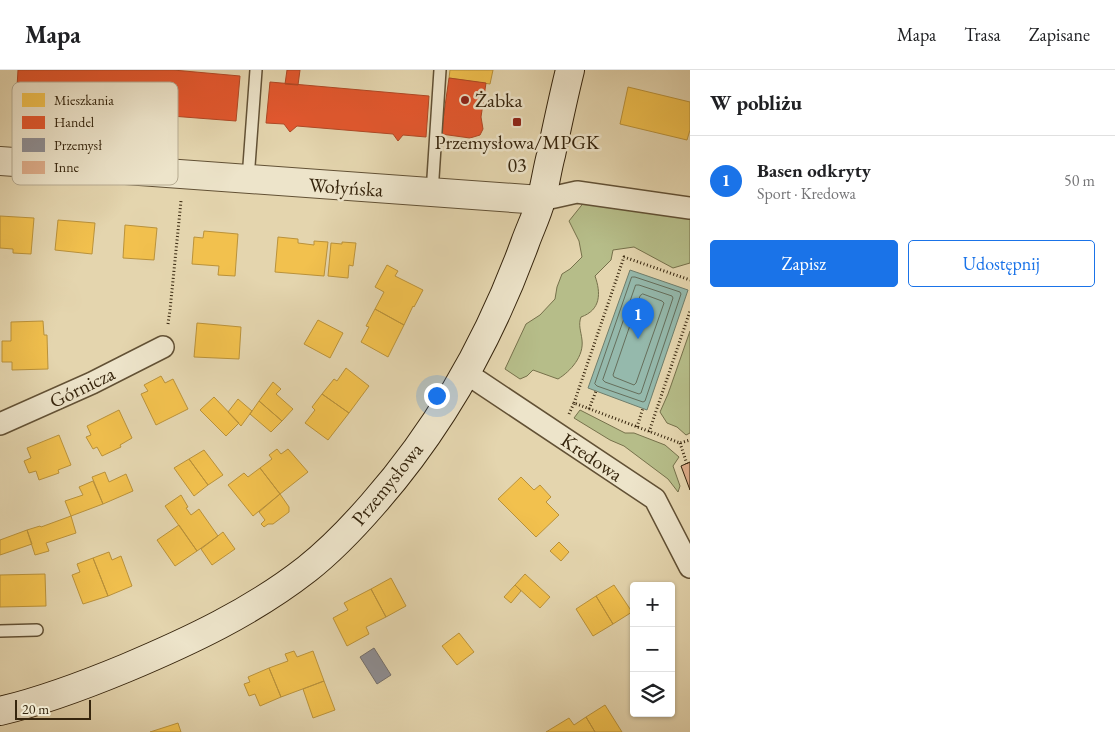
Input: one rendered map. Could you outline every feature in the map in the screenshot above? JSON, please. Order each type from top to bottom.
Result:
[{"type":"main road","name":"Przemysłowa","points":[[0,711],[60,694],[181,645],[245,612],[308,568],[354,525],[381,495],[404,468],[466,373],[507,289],[541,200],[570,70]]},
{"type":"main road","name":"Wołyńska","points":[[178,174],[541,200]]},
{"type":"street","name":"Wołyńska","points":[[541,200],[577,192],[690,208]]},
{"type":"street","name":"Górnicza","points":[[0,424],[92,383],[163,347]]},
{"type":"street","name":"Kredowa","points":[[466,373],[655,499],[690,567]]},
{"type":"lane","points":[[248,179],[256,70]]},
{"type":"lane","points":[[432,193],[440,70]]},
{"type":"lane","points":[[0,631],[38,630]]},
{"type":"path","points":[[163,347],[170,310],[183,174]]},
{"type":"path","points":[[566,421],[574,403],[624,257],[690,280]]},
{"type":"path","points":[[649,432],[690,311]]},
{"type":"path","points":[[589,409],[596,391]]},
{"type":"path","points":[[574,403],[680,443],[690,440]]},
{"type":"path","points":[[637,427],[643,408]]},
{"type":"path","points":[[680,443],[687,464]]},
{"type":"green space","points":[[585,201],[690,219],[690,263],[673,268],[634,247],[613,250],[611,260],[595,276],[598,289],[596,305],[588,314],[581,317],[580,320],[582,346],[576,363],[558,379],[533,370],[527,376],[520,379],[505,369],[526,324],[540,315],[555,299],[562,274],[582,257],[579,241],[569,221]]},
{"type":"green space","points":[[690,331],[690,433],[686,435],[677,427],[667,423],[660,412]]},
{"type":"green space","points":[[580,410],[625,433],[634,433],[665,445],[679,457],[673,466],[680,486],[678,492],[668,479],[624,446],[610,440],[574,418]]},
{"type":"water","points":[[630,270],[688,290],[647,410],[588,388]]},
{"type":"building: Mieszkania","points":[[450,70],[493,70],[490,84],[449,78]]},
{"type":"building: Mieszkania","points":[[628,87],[690,102],[690,130],[687,140],[620,124]]},
{"type":"building: Mieszkania","points":[[0,216],[34,218],[31,254],[13,253],[13,249],[0,248]]},
{"type":"building: Mieszkania","points":[[58,220],[95,223],[92,254],[55,250]]},
{"type":"building: Mieszkania","points":[[125,225],[157,228],[154,260],[123,258]]},
{"type":"building: Mieszkania","points":[[204,231],[238,234],[235,276],[218,275],[219,266],[192,264],[194,237],[203,238]]},
{"type":"building: Mieszkania","points":[[278,237],[298,239],[298,243],[314,245],[314,241],[328,242],[324,276],[275,272]]},
{"type":"building: Mieszkania","points":[[342,242],[356,243],[353,266],[349,265],[348,278],[328,276],[331,243],[342,244]]},
{"type":"building: Mieszkania","points":[[387,265],[398,271],[395,276],[423,290],[404,325],[375,309],[384,292],[375,287]]},
{"type":"building: Mieszkania","points":[[375,309],[404,325],[388,357],[361,342],[369,327],[366,326]]},
{"type":"building: Mieszkania","points":[[318,320],[343,333],[330,358],[304,344]]},
{"type":"building: Mieszkania","points":[[43,321],[44,335],[47,335],[48,369],[12,370],[12,362],[2,362],[2,341],[11,341],[11,322]]},
{"type":"building: Mieszkania","points":[[197,323],[241,327],[239,359],[194,357]]},
{"type":"building: Mieszkania","points":[[346,368],[369,386],[349,413],[322,394],[334,379],[337,381]]},
{"type":"building: Mieszkania","points":[[161,376],[165,383],[173,379],[188,409],[156,425],[141,394],[148,391],[144,385]]},
{"type":"building: Mieszkania","points":[[273,382],[281,389],[276,394],[293,409],[282,421],[259,401]]},
{"type":"building: Mieszkania","points":[[322,394],[349,413],[328,440],[305,423],[315,410],[312,407]]},
{"type":"building: Mieszkania","points":[[214,397],[239,423],[226,436],[200,410]]},
{"type":"building: Mieszkania","points":[[238,399],[252,411],[241,426],[228,412]]},
{"type":"building: Mieszkania","points":[[259,401],[282,421],[271,432],[250,414]]},
{"type":"building: Mieszkania","points":[[119,410],[132,438],[120,445],[121,447],[102,456],[97,447],[93,449],[86,437],[91,435],[87,426]]},
{"type":"building: Mieszkania","points":[[59,435],[71,465],[58,470],[59,473],[39,480],[36,471],[29,473],[24,461],[31,458],[27,448]]},
{"type":"building: Mieszkania","points":[[277,449],[281,454],[288,449],[308,472],[280,494],[260,468],[272,459],[269,455]]},
{"type":"building: Mieszkania","points":[[204,450],[223,475],[208,485],[189,459]]},
{"type":"building: Mieszkania","points":[[189,459],[208,485],[194,496],[174,468]]},
{"type":"building: Mieszkania","points":[[260,468],[280,494],[253,516],[228,485],[244,473],[248,477]]},
{"type":"building: Mieszkania","points":[[105,472],[109,482],[126,474],[133,491],[103,504],[92,477]]},
{"type":"building: Mieszkania","points":[[521,477],[534,490],[540,485],[551,497],[546,502],[559,515],[536,537],[498,499]]},
{"type":"building: Mieszkania","points":[[93,481],[103,504],[71,516],[65,501],[83,495],[79,487]]},
{"type":"building: Mieszkania","points":[[280,494],[289,507],[289,512],[273,524],[268,524],[264,527],[261,524],[265,520],[259,512]]},
{"type":"building: Mieszkania","points":[[181,495],[191,515],[199,509],[218,536],[197,551],[165,506]]},
{"type":"building: Mieszkania","points":[[71,516],[76,533],[46,543],[49,551],[35,555],[27,530]]},
{"type":"building: Mieszkania","points":[[179,525],[197,551],[175,566],[157,540]]},
{"type":"building: Mieszkania","points":[[27,530],[32,544],[0,555],[0,540]]},
{"type":"building: Mieszkania","points":[[223,532],[235,549],[212,565],[201,549]]},
{"type":"building: Mieszkania","points":[[559,542],[569,552],[561,561],[550,551]]},
{"type":"building: Mieszkania","points":[[109,552],[112,560],[121,556],[132,586],[108,596],[93,558]]},
{"type":"building: Mieszkania","points":[[93,558],[108,596],[83,604],[72,575],[80,572],[77,564]]},
{"type":"building: Mieszkania","points":[[45,574],[46,606],[0,607],[0,575]]},
{"type":"building: Mieszkania","points":[[525,574],[550,597],[540,608],[515,585]]},
{"type":"building: Mieszkania","points":[[391,578],[406,606],[386,617],[371,589]]},
{"type":"building: Mieszkania","points":[[515,585],[521,591],[511,603],[504,597]]},
{"type":"building: Mieszkania","points":[[614,585],[630,609],[630,613],[613,624],[596,596]]},
{"type":"building: Mieszkania","points":[[371,589],[386,617],[366,627],[369,634],[347,646],[333,618],[348,610],[344,603]]},
{"type":"building: Mieszkania","points":[[596,596],[613,624],[593,636],[576,609]]},
{"type":"building: Mieszkania","points":[[459,633],[474,652],[457,665],[442,646]]},
{"type":"building: Mieszkania","points":[[294,651],[297,657],[313,651],[324,681],[281,697],[269,668],[288,661],[285,654]]},
{"type":"building: Mieszkania","points":[[269,668],[281,697],[260,706],[255,694],[249,696],[244,684],[250,682],[248,677]]},
{"type":"building: Mieszkania","points":[[324,681],[335,710],[313,718],[303,689]]},
{"type":"building: Mieszkania","points":[[605,705],[622,732],[595,732],[586,717]]},
{"type":"building: Mieszkania","points":[[586,717],[595,732],[546,732],[569,718],[574,725]]},
{"type":"building: Mieszkania","points":[[178,723],[181,732],[150,732]]},
{"type":"building: Handel","points":[[18,70],[173,70],[240,76],[236,121],[178,117],[178,82],[17,82]]},
{"type":"building: Handel","points":[[287,70],[300,70],[298,85],[285,84]]},
{"type":"building: Handel","name":"Żabka","points":[[449,78],[486,83],[481,117],[483,129],[480,135],[470,138],[441,134]]},
{"type":"building: Handel","points":[[270,82],[429,96],[426,137],[403,135],[398,141],[393,134],[297,126],[290,132],[284,124],[266,123]]},
{"type":"building: Przemysł","points":[[374,648],[391,675],[377,684],[360,657]]},
{"type":"building: Inne","points":[[690,462],[690,490],[681,466]]},
{"type":"place","name":"Żabka","points":[[465,100]]},
{"type":"place","name":"Przemysłowa/MPGK 03","points":[[517,122]]},
{"type":"place","name":"Basen odkryty","points":[[638,339]]}]
